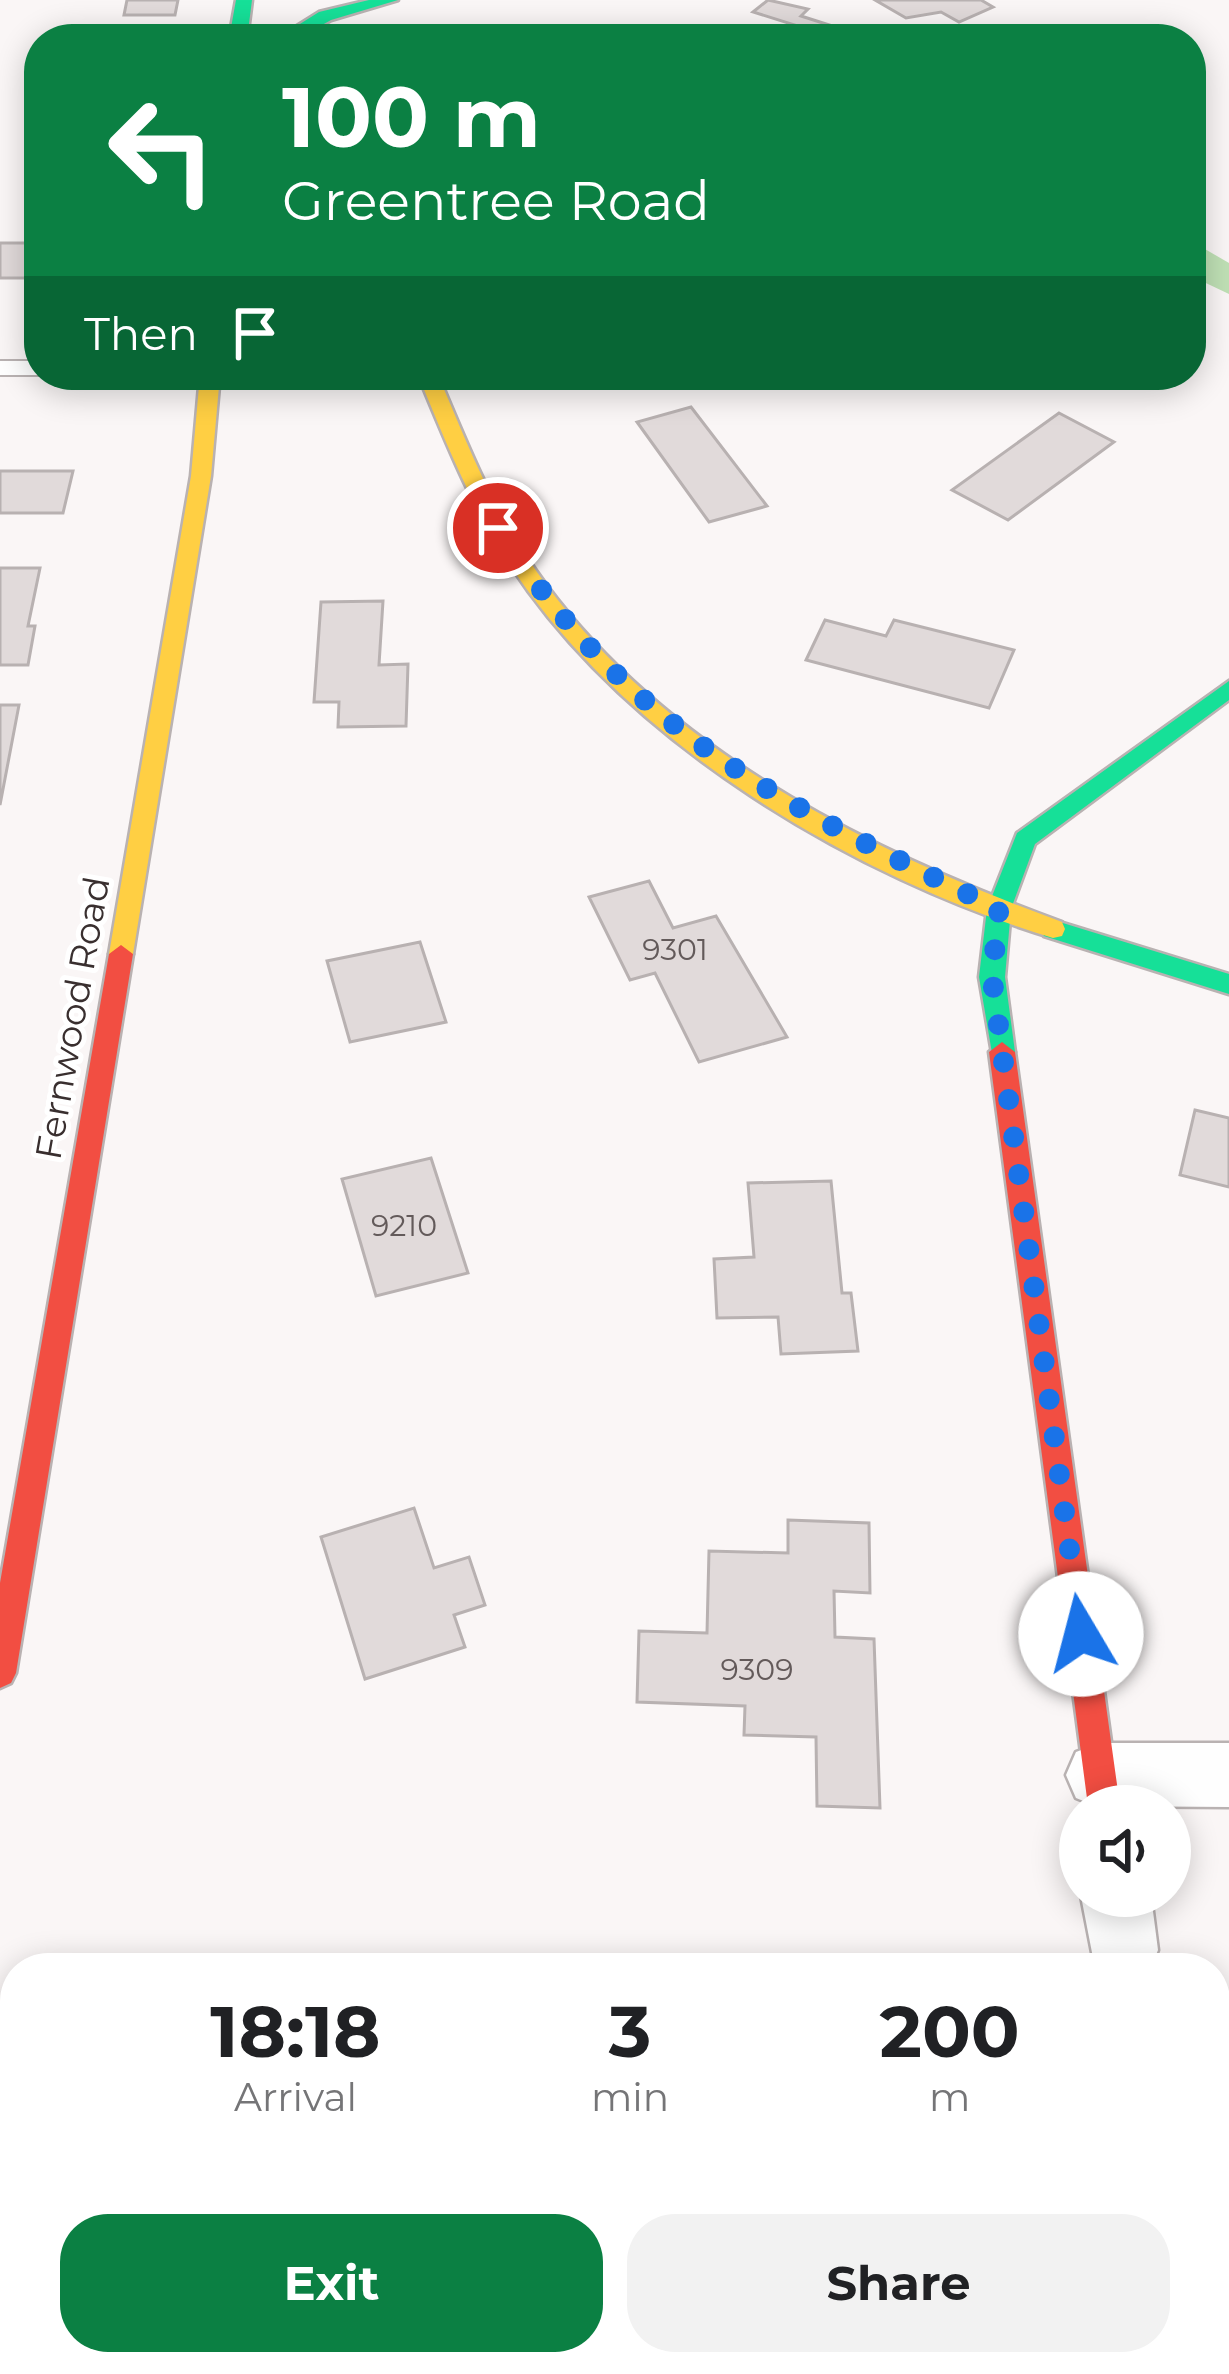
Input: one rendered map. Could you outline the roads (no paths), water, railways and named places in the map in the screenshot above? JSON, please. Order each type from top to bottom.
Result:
[{"type":"street","points":[[285,24],[390,0]]},
{"type":"street","name":"Fernwood Road","points":[[0,1673],[12,1517],[201,476],[209,390]]},
{"type":"street","points":[[435,390],[498,528],[524,568],[636,694],[762,790],[999,909],[1229,984]]},
{"type":"street","points":[[1101,1785],[992,977],[999,909],[1024,839],[1229,688]]},
{"type":"street","points":[[1144,1785],[1229,1775]]}]
